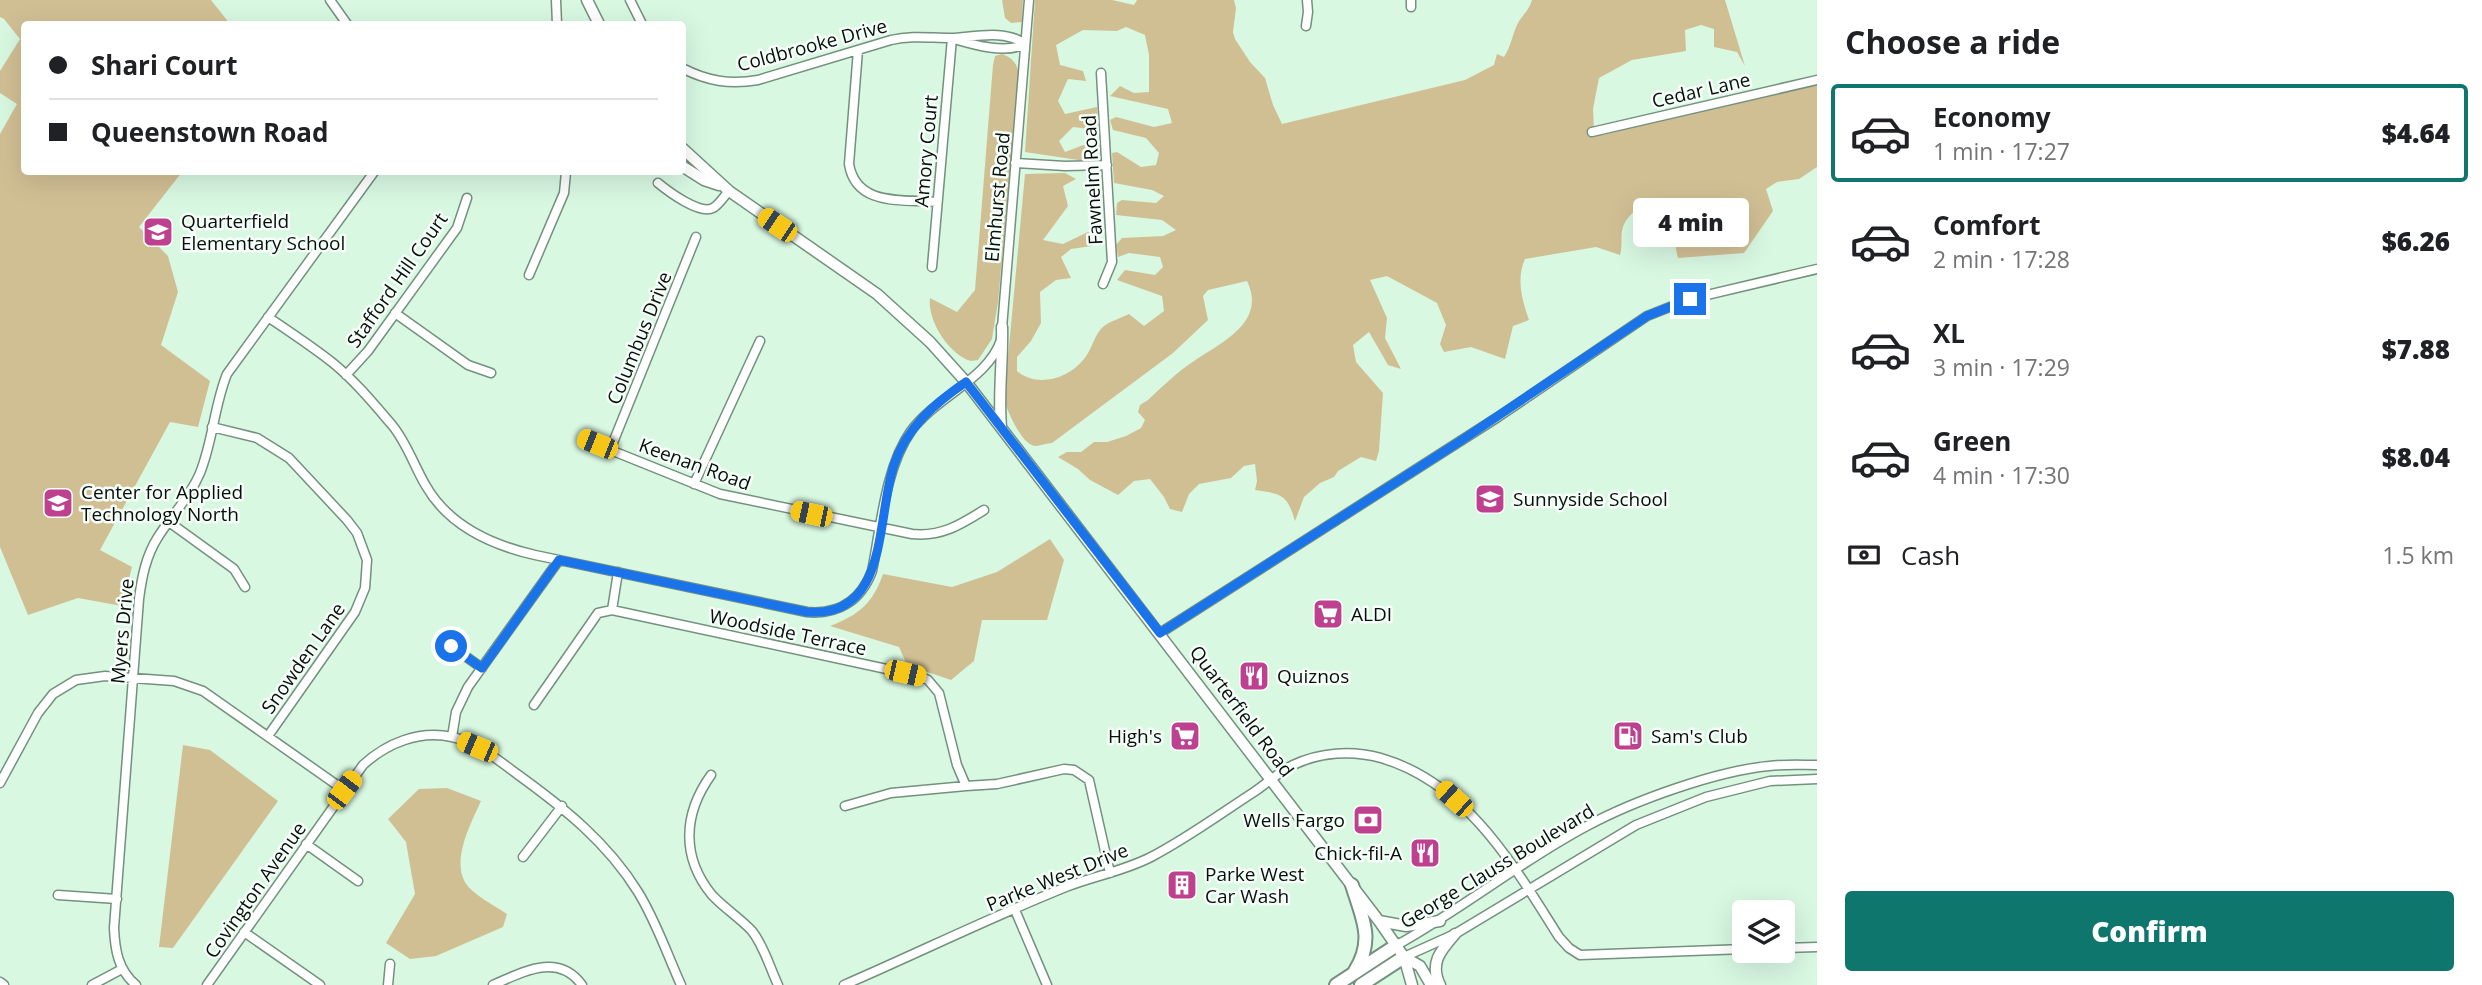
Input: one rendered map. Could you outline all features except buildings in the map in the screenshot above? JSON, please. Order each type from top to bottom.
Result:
[{"type":"highway","points":[[1352,885],[1366,939],[1364,957],[1355,971]]},
{"type":"highway","points":[[1336,985],[1397,945]]},
{"type":"highway","points":[[1362,985],[1404,957]]},
{"type":"main road","points":[[587,0],[598,21]]},
{"type":"main road","name":"Quarterfield Road","points":[[686,152],[726,189],[884,299],[930,342],[966,382],[1380,921],[1404,957],[1412,985]]},
{"type":"main road","points":[[686,169],[726,189]]},
{"type":"main road","points":[[1001,428],[999,402],[1003,356],[1002,327]]},
{"type":"main road","points":[[1380,921],[1406,926],[1440,921]]},
{"type":"main road","points":[[1440,985],[1436,976],[1436,959],[1455,934]]},
{"type":"main road","name":"Quarterfield Road","points":[[1404,957],[1420,966],[1431,985]]},
{"type":"street","points":[[330,0],[345,21]]},
{"type":"street","points":[[556,0],[557,21]]},
{"type":"street","points":[[630,0],[640,21]]},
{"type":"street","name":"Elmhurst Road","points":[[618,572],[807,612],[833,611],[855,599],[868,582],[894,464],[911,432],[930,409],[966,382],[991,360],[997,351],[1002,327],[1029,0]]},
{"type":"street","points":[[1306,26],[1307,0]]},
{"type":"street","name":"Coldbrooke Drive","points":[[686,70],[712,80],[747,82],[912,36],[951,38],[971,34],[1017,38],[1025,44]]},
{"type":"street","name":"Amory Court","points":[[932,267],[951,38]]},
{"type":"street","points":[[858,50],[849,164],[854,182],[869,195],[937,202]]},
{"type":"street","name":"Fawnelm Road","points":[[1101,73],[1112,262],[1103,284]]},
{"type":"street","name":"Cedar Lane","points":[[1592,132],[1817,80]]},
{"type":"street","points":[[1015,163],[1107,165]]},
{"type":"street","name":"Myers Drive","points":[[136,985],[122,969],[114,944],[143,575],[152,548],[198,477],[221,389],[228,374],[372,175]]},
{"type":"street","points":[[529,275],[564,193],[566,175]]},
{"type":"street","points":[[658,183],[693,205],[709,209],[718,204],[726,189]]},
{"type":"street","name":"Stafford Hill Court","points":[[346,375],[368,351],[457,228],[467,198]]},
{"type":"street","name":"Columbus Drive","points":[[610,450],[696,237]]},
{"type":"street","points":[[1160,633],[1462,440],[1647,316],[1690,299],[1817,269]]},
{"type":"street","points":[[395,313],[468,365],[491,373]]},
{"type":"street","points":[[268,317],[346,375],[394,428],[428,490],[454,520],[501,545],[618,572],[612,610],[598,613],[534,705]]},
{"type":"street","points":[[694,484],[760,341]]},
{"type":"street","name":"Snowden Lane","points":[[212,427],[257,438],[289,458],[357,533],[367,560],[365,588],[358,606],[268,736]]},
{"type":"street","name":"Keenan Road","points":[[583,439],[738,499],[912,534],[936,534],[959,526],[984,510]]},
{"type":"street","points":[[169,522],[234,569],[245,587]]},
{"type":"street","points":[[452,737],[461,699],[559,560]]},
{"type":"street","name":"Woodside Terrace","points":[[612,610],[919,676],[939,693],[957,765],[966,786]]},
{"type":"street","points":[[451,646],[482,668]]},
{"type":"street","points":[[0,783],[38,713],[53,694],[76,680],[90,676],[174,681],[203,691],[344,790]]},
{"type":"street","name":"Covington Avenue","points":[[207,985],[363,765],[385,748],[422,736],[452,737],[489,754],[562,806],[602,843],[629,878],[648,910],[681,985]]},
{"type":"street","name":"Parke West Drive","points":[[844,985],[864,981],[1068,886],[1111,873],[1154,855],[1291,766],[1314,757],[1345,753],[1392,761],[1416,771],[1442,788],[1471,814],[1517,870],[1559,937],[1580,955],[1732,949]]},
{"type":"street","name":"George Clauss Boulevard","points":[[1397,945],[1440,921],[1587,826],[1650,798],[1723,775],[1769,766],[1817,765]]},
{"type":"street","points":[[845,806],[891,793],[997,784],[1064,769],[1082,774],[1089,780],[1111,873]]},
{"type":"street","points":[[711,775],[694,804],[690,823],[692,858],[699,876],[713,896],[753,933],[778,985]]},
{"type":"street","name":"George Clauss Boulevard","points":[[1404,957],[1455,934],[1636,825],[1706,797],[1770,781],[1817,779]]},
{"type":"street","points":[[523,857],[562,806]]},
{"type":"street","points":[[306,844],[358,881]]},
{"type":"street","points":[[58,895],[117,899]]},
{"type":"street","points":[[1015,910],[1047,985]]},
{"type":"street","points":[[244,932],[320,985]]},
{"type":"street","points":[[1795,948],[1817,947]]},
{"type":"street","points":[[388,985],[390,964]]},
{"type":"street","points":[[493,985],[545,966],[573,974],[582,985]]},
{"type":"street","points":[[92,985],[122,969]]},
{"type":"shaded area","points":[[0,0],[211,0],[228,21],[21,21],[21,175],[180,175],[139,227],[168,256],[178,292],[161,345],[210,381],[198,427],[170,422],[100,550],[132,567],[122,606],[78,598],[28,615],[0,547],[0,134],[17,104],[0,93],[0,71],[20,39],[0,17]]},
{"type":"shaded area","points":[[1002,0],[1023,0],[1022,22],[1011,23],[1005,18]]},
{"type":"shaded area","points":[[1035,0],[1112,0],[1134,5],[1137,0],[1234,0],[1235,39],[1250,62],[1265,78],[1282,124],[1465,80],[1494,65],[1497,54],[1504,57],[1517,25],[1532,0],[1725,0],[1745,66],[1737,52],[1714,47],[1714,29],[1701,25],[1685,30],[1686,51],[1632,60],[1599,78],[1593,109],[1594,128],[1603,135],[1817,82],[1817,167],[1799,179],[1777,182],[1766,189],[1773,211],[1744,253],[1678,258],[1665,201],[1640,208],[1630,215],[1622,230],[1620,255],[1596,247],[1525,259],[1520,282],[1529,320],[1513,326],[1505,359],[1471,347],[1444,352],[1440,344],[1446,325],[1437,303],[1387,276],[1370,280],[1387,318],[1385,338],[1401,369],[1388,365],[1369,332],[1353,345],[1356,362],[1383,393],[1376,461],[1361,457],[1338,471],[1334,477],[1320,483],[1304,497],[1295,521],[1286,500],[1277,494],[1255,490],[1255,464],[1244,466],[1231,478],[1199,484],[1189,494],[1182,512],[1170,509],[1150,479],[1134,481],[1118,495],[1090,480],[1058,457],[1067,452],[1081,452],[1094,442],[1107,442],[1141,428],[1145,420],[1138,412],[1140,405],[1182,370],[1228,338],[1246,319],[1251,308],[1252,295],[1247,281],[1208,290],[1203,296],[1208,320],[1173,353],[1052,443],[1035,446],[1025,440],[1004,401],[1025,174],[1065,173],[1076,179],[1063,186],[1068,206],[1043,240],[1063,244],[1088,232],[1095,234],[1092,246],[1071,249],[1061,257],[1071,278],[1056,280],[1040,292],[1041,323],[1031,341],[1017,357],[1017,371],[1025,376],[1043,380],[1070,372],[1084,359],[1098,333],[1107,324],[1129,314],[1144,326],[1164,311],[1162,296],[1117,280],[1125,270],[1155,275],[1163,267],[1160,257],[1129,253],[1118,257],[1116,245],[1122,238],[1163,236],[1176,230],[1162,220],[1116,215],[1117,203],[1122,200],[1156,203],[1164,196],[1152,190],[1114,183],[1112,153],[1117,152],[1141,167],[1156,165],[1159,153],[1146,138],[1113,130],[1110,120],[1116,117],[1154,127],[1172,123],[1168,109],[1110,96],[1120,86],[1134,93],[1149,92],[1149,55],[1145,35],[1126,27],[1117,31],[1083,30],[1056,45],[1060,65],[1083,71],[1086,81],[1068,79],[1058,101],[1065,114],[1097,107],[1098,130],[1073,127],[1059,141],[1065,152],[1086,144],[1094,149],[1085,161],[1025,152]]},
{"type":"shaded area","points":[[1002,54],[1014,62],[1019,76],[998,302],[992,339],[978,360],[971,361],[955,352],[941,336],[932,316],[930,298],[957,312],[975,290],[993,65],[995,56]]},
{"type":"shaded area","points":[[1050,539],[1064,560],[1047,620],[982,620],[974,661],[951,680],[907,665],[899,647],[830,626],[864,607],[875,593],[883,574],[952,587],[997,572]]},
{"type":"shaded area","points":[[183,745],[210,750],[278,801],[173,948],[159,947]]},
{"type":"shaded area","points":[[447,788],[481,801],[461,854],[462,876],[475,893],[507,914],[503,927],[436,956],[410,959],[386,943],[415,894],[406,842],[388,819],[419,789]]},
{"type":"place","name":"Quarterfield Elementary School","points":[[158,232]]},
{"type":"place","name":"Sunnyside School","points":[[1490,499]]},
{"type":"place","name":"Center for Applied Technology North","points":[[58,503]]},
{"type":"place","name":"ALDI","points":[[1328,614]]},
{"type":"place","name":"Quiznos","points":[[1254,676]]},
{"type":"place","name":"High's","points":[[1185,736]]},
{"type":"place","name":"Sam's Club","points":[[1628,736]]},
{"type":"place","name":"Wells Fargo","points":[[1368,820]]},
{"type":"place","name":"Chick-fil-A","points":[[1425,853]]},
{"type":"place","name":"Parke West Car Wash","points":[[1182,885]]},
{"type":"route","points":[[451,646],[482,668],[559,560],[807,612],[842,608],[855,599],[868,582],[894,464],[902,447],[930,409],[966,382],[1160,633],[1462,440],[1647,316],[1690,299]]}]
